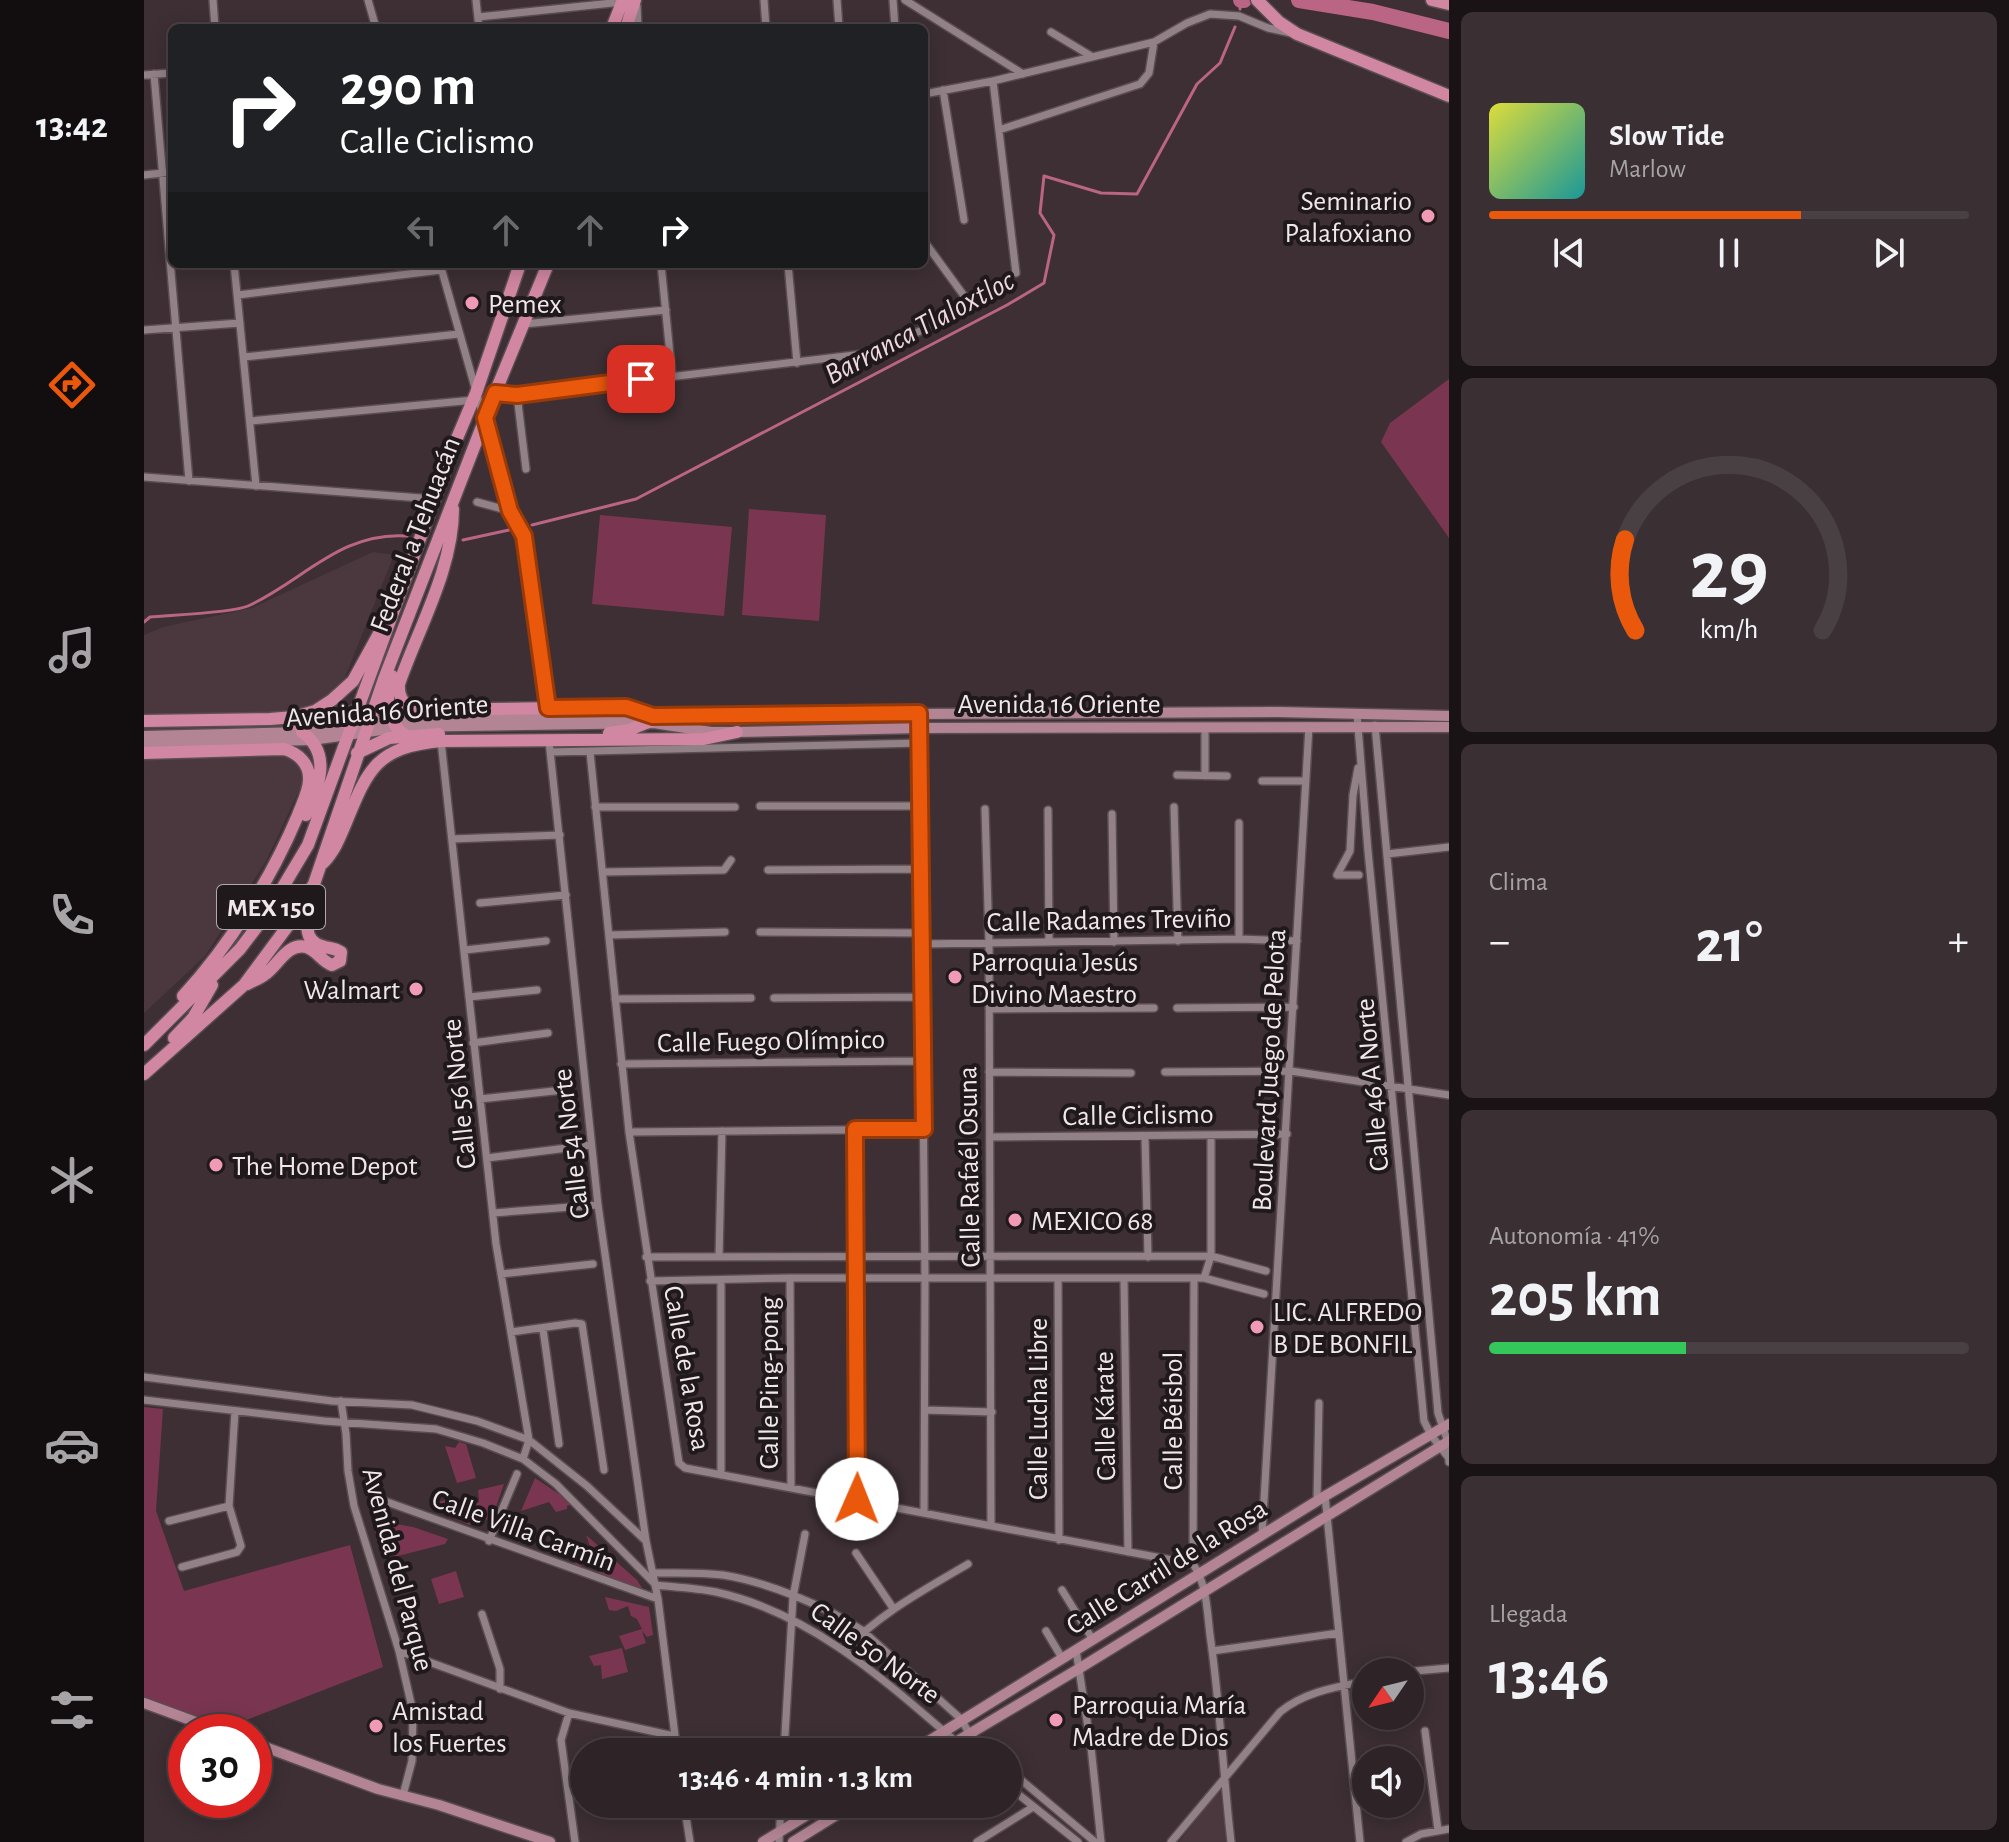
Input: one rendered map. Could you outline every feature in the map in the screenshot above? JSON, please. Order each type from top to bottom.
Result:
[{"type":"main road","points":[[1257,0],[1279,22],[1297,34],[1449,96]]},
{"type":"main road","points":[[1432,0],[1449,4]]},
{"type":"main road","points":[[615,24],[629,1]]},
{"type":"main road","points":[[626,24],[629,1]]},
{"type":"main road","name":"Federal a Tehuacán","points":[[351,731],[434,499],[475,396],[519,268]]},
{"type":"main road","name":"Federal a Tehuacán","points":[[367,728],[485,418],[546,268]]},
{"type":"main road","points":[[483,368],[488,387],[495,393]]},
{"type":"main road","points":[[455,443],[448,482],[452,525],[445,556],[399,684],[401,699],[415,710],[626,707],[653,718]]},
{"type":"main road","points":[[434,742],[397,727],[387,704],[391,678],[433,568],[450,509]]},
{"type":"main road","points":[[144,724],[270,719],[315,711],[353,681],[378,631],[394,612]]},
{"type":"main road","points":[[144,724],[311,725],[336,720],[358,710],[377,696]]},
{"type":"main road","name":"Avenida 16 Oriente","points":[[144,744],[307,736],[367,728],[653,718],[919,713],[1373,713],[1449,716]]},
{"type":"main road","points":[[334,776],[358,752],[397,727],[517,734],[617,733],[653,718]]},
{"type":"main road","name":"Avenida 16 Oriente","points":[[653,718],[711,732],[920,728],[1449,727]]},
{"type":"main road","name":"MEX 150","points":[[144,1073],[244,985],[287,927],[314,884],[367,728]]},
{"type":"main road","name":"MEX 150","points":[[144,1045],[219,972],[268,912],[308,845],[351,731]]},
{"type":"main road","points":[[318,867],[337,844],[362,785],[376,765],[401,747],[517,734],[550,747],[704,739],[737,732]]},
{"type":"main road","name":"Avenida 16 Oriente","points":[[144,736],[307,736]]},
{"type":"main road","points":[[144,1073],[193,1018],[287,855],[319,784],[322,766],[307,736]]},
{"type":"main road","points":[[144,753],[284,749],[302,759],[309,778],[295,821],[262,885],[214,960],[163,1018],[156,1033]]},
{"type":"main road","points":[[244,985],[266,974],[287,952],[297,947],[305,946],[315,951],[324,962],[332,965],[340,961],[341,952],[314,942],[306,925],[314,884]]},
{"type":"main road","name":"Calle Carril de la Rosa","points":[[934,1738],[1093,1640],[1196,1569],[1262,1535],[1446,1426]]},
{"type":"main road","name":"Calle Carril de la Rosa","points":[[961,1738],[1446,1443]]},
{"type":"main road","points":[[144,1703],[174,1714]]},
{"type":"main road","points":[[272,1750],[378,1789],[439,1805],[550,1842]]},
{"type":"main road","points":[[763,1842],[780,1837],[806,1818]]},
{"type":"main road","points":[[793,1842],[832,1818]]},
{"type":"street","points":[[213,0],[215,24]]},
{"type":"street","points":[[368,0],[375,24]]},
{"type":"street","points":[[476,0],[479,24]]},
{"type":"street","points":[[764,0],[766,24]]},
{"type":"street","points":[[837,0],[839,24]]},
{"type":"street","points":[[893,0],[895,24]]},
{"type":"street","points":[[905,0],[1023,74]]},
{"type":"street","points":[[478,17],[629,1],[637,24]]},
{"type":"street","points":[[928,93],[993,81],[1154,42],[1210,14],[1239,16],[1268,28],[1297,34]]},
{"type":"street","points":[[1051,32],[1091,56]]},
{"type":"street","points":[[999,130],[1140,84],[1149,73],[1154,42]]},
{"type":"street","points":[[144,75],[168,73]]},
{"type":"street","points":[[144,175],[168,173],[154,74]]},
{"type":"street","points":[[993,81],[1016,273]]},
{"type":"street","points":[[943,90],[964,220]]},
{"type":"street","points":[[495,393],[517,395],[863,354],[945,321],[970,304],[928,246]]},
{"type":"street","points":[[173,268],[189,481]]},
{"type":"street","points":[[235,268],[256,486]]},
{"type":"street","points":[[238,295],[433,268]]},
{"type":"street","points":[[440,268],[510,511],[524,536],[548,708]]},
{"type":"street","points":[[661,268],[672,375]]},
{"type":"street","points":[[788,268],[797,363]]},
{"type":"street","points":[[524,324],[666,310]]},
{"type":"street","points":[[144,330],[240,323]]},
{"type":"street","points":[[244,357],[459,334]]},
{"type":"street","points":[[517,395],[526,469]]},
{"type":"street","points":[[250,421],[475,396]]},
{"type":"street","points":[[144,477],[434,499]]},
{"type":"street","points":[[477,502],[510,511]]},
{"type":"street","points":[[919,713],[925,1255],[924,1513]]},
{"type":"street","name":"Calle 46 A Norte","points":[[1357,714],[1424,1421],[1431,1435],[1446,1443],[1446,1426],[1438,1413],[1373,713]]},
{"type":"street","name":"Boulevard Juego de Pelota","points":[[1262,1535],[1309,726]]},
{"type":"street","points":[[1205,727],[1205,776]]},
{"type":"street","name":"Calle 56 Norte","points":[[434,742],[452,839],[501,1274],[529,1440]]},
{"type":"street","points":[[550,747],[590,752],[921,743]]},
{"type":"street","name":"Calle 54 Norte","points":[[550,747],[598,1205],[646,1541],[658,1599],[674,1736]]},
{"type":"street","name":"Calle de la Rosa","points":[[590,752],[629,1132],[679,1463],[685,1468],[1128,1552],[1196,1569]]},
{"type":"street","points":[[1359,875],[1337,875],[1350,851],[1355,780],[1360,764]]},
{"type":"street","points":[[1177,775],[1227,776]]},
{"type":"street","points":[[1262,781],[1306,781]]},
{"type":"street","points":[[760,806],[922,806]]},
{"type":"street","points":[[595,807],[735,807]]},
{"type":"street","points":[[1174,807],[1178,941]]},
{"type":"street","name":"Calle Rafaél Osuna","points":[[985,809],[992,1255],[991,1525]]},
{"type":"street","points":[[1048,810],[1049,942]]},
{"type":"street","points":[[1112,814],[1114,942]]},
{"type":"street","points":[[1239,823],[1239,939]]},
{"type":"street","points":[[452,839],[560,835]]},
{"type":"street","points":[[1387,854],[1449,847]]},
{"type":"street","points":[[1350,851],[1368,851]]},
{"type":"street","points":[[603,872],[724,870],[731,860]]},
{"type":"street","points":[[768,870],[921,869]]},
{"type":"street","points":[[480,903],[566,895]]},
{"type":"street","points":[[609,935],[725,932]]},
{"type":"street","points":[[760,932],[922,933]]},
{"type":"street","name":"Calle Radames Treviño","points":[[922,944],[1239,939],[1297,941]]},
{"type":"street","points":[[465,950],[546,941]]},
{"type":"street","points":[[469,997],[537,990]]},
{"type":"street","points":[[774,998],[921,997]]},
{"type":"street","points":[[615,999],[751,998]]},
{"type":"street","points":[[1177,1008],[1294,1007]]},
{"type":"street","points":[[989,1009],[1154,1008]]},
{"type":"street","points":[[473,1043],[548,1033]]},
{"type":"street","name":"Calle Fuego Olímpico","points":[[621,1064],[922,1061]]},
{"type":"street","points":[[1165,1072],[1291,1071],[1449,1095]]},
{"type":"street","points":[[989,1072],[1131,1073]]},
{"type":"street","points":[[480,1099],[563,1090]]},
{"type":"street","points":[[855,1129],[857,1499]]},
{"type":"street","points":[[629,1132],[924,1129]]},
{"type":"street","points":[[719,1257],[722,1131]]},
{"type":"street","name":"Calle Ciclismo","points":[[990,1137],[1287,1134]]},
{"type":"street","points":[[1204,1278],[1211,1256],[1211,1135]]},
{"type":"street","points":[[1145,1137],[1148,1257]]},
{"type":"street","points":[[487,1158],[591,1145]]},
{"type":"street","points":[[1403,1188],[1418,1188]]},
{"type":"street","points":[[493,1213],[598,1205]]},
{"type":"street","points":[[646,1257],[1211,1256],[1266,1271]]},
{"type":"street","points":[[501,1274],[593,1264]]},
{"type":"street","name":"Calle Ping-pong","points":[[790,1278],[791,1488]]},
{"type":"street","points":[[650,1281],[1204,1278],[1264,1294]]},
{"type":"street","name":"Calle Lucha Libre","points":[[1058,1279],[1059,1540]]},
{"type":"street","name":"Calle Kárate","points":[[1124,1279],[1128,1552]]},
{"type":"street","name":"Calle Béisbol","points":[[1194,1279],[1196,1569],[1204,1591],[1212,1651],[1231,1842]]},
{"type":"street","points":[[721,1280],[721,1475]]},
{"type":"street","points":[[1414,1315],[1429,1315]]},
{"type":"street","points":[[511,1332],[582,1324],[604,1470]]},
{"type":"street","points":[[543,1329],[559,1444]]},
{"type":"street","points":[[144,1377],[337,1401],[412,1405],[477,1421],[529,1440],[562,1464],[646,1541]]},
{"type":"street","points":[[144,1400],[343,1423],[436,1429],[483,1443],[523,1459],[556,1484],[655,1585]]},
{"type":"street","name":"Avenida del Parque","points":[[337,1401],[346,1434],[354,1506],[399,1651],[413,1712],[414,1740],[403,1795]]},
{"type":"street","points":[[1319,1403],[1321,1499],[1327,1518],[1360,1842]]},
{"type":"street","points":[[925,1410],[992,1412]]},
{"type":"street","points":[[182,1567],[239,1550],[241,1546],[229,1506],[235,1411]]},
{"type":"street","points":[[523,1459],[529,1440]]},
{"type":"street","points":[[1446,1443],[1449,1460]]},
{"type":"street","points":[[489,1541],[517,1474]]},
{"type":"street","name":"Calle Villa Carmín","points":[[376,1498],[658,1599]]},
{"type":"street","points":[[169,1521],[229,1506]]},
{"type":"street","points":[[785,1738],[793,1597],[805,1534]]},
{"type":"street","points":[[856,1553],[893,1608]]},
{"type":"street","points":[[844,1651],[863,1631],[893,1608],[968,1564]]},
{"type":"street","name":"Calle 50 Norte","points":[[654,1573],[725,1576],[793,1597],[846,1620],[863,1631],[961,1719],[974,1738]]},
{"type":"street","name":"Calle 50 Norte","points":[[655,1585],[714,1591],[792,1618],[844,1651],[953,1738]]},
{"type":"street","points":[[1062,1590],[1093,1640]]},
{"type":"street","points":[[482,1614],[500,1669],[500,1689]]},
{"type":"street","points":[[1046,1631],[1062,1658]]},
{"type":"street","points":[[1212,1651],[1339,1633]]},
{"type":"street","points":[[1076,1650],[1101,1842]]},
{"type":"street","points":[[399,1651],[569,1713],[674,1736]]},
{"type":"street","points":[[1424,1670],[1449,1668]]},
{"type":"street","points":[[1171,1842],[1224,1776],[1291,1703],[1352,1684]]},
{"type":"street","points":[[569,1713],[561,1740],[575,1842]]},
{"type":"street","points":[[1425,1731],[1438,1830]]},
{"type":"street","points":[[1022,1781],[1095,1842]]},
{"type":"street","points":[[1022,1798],[1078,1842]]},
{"type":"street","points":[[977,1842],[1033,1807]]},
{"type":"street","points":[[686,1818],[690,1842]]},
{"type":"street","points":[[1406,1842],[1421,1834],[1449,1829]]},
{"type":"shaded area","points":[[1449,379],[1449,538],[1381,442],[1390,423]]},
{"type":"shaded area","points":[[749,509],[826,515],[819,621],[742,615]]},
{"type":"shaded area","points":[[600,515],[732,527],[724,616],[592,604]]},
{"type":"shaded area","points":[[373,552],[394,555],[303,782],[266,861],[205,956],[144,1013],[144,635],[163,627],[252,608]]},
{"type":"shaded area","points":[[144,1407],[163,1409],[156,1511],[184,1591],[350,1545],[383,1667],[262,1714],[188,1714],[144,1698]]},
{"type":"shaded area","points":[[459,1442],[466,1444],[476,1478],[457,1483],[445,1446],[455,1448]]},
{"type":"shaded area","points":[[535,1478],[572,1504],[556,1512],[549,1502],[521,1511]]},
{"type":"shaded area","points":[[504,1484],[491,1521],[475,1516],[470,1525],[450,1517],[452,1511],[435,1503],[451,1498],[457,1509],[479,1502],[478,1490]]},
{"type":"shaded area","points":[[374,1512],[389,1515],[391,1523],[448,1539],[445,1544],[390,1558],[385,1545],[377,1541],[372,1518]]},
{"type":"shaded area","points":[[586,1535],[642,1588],[619,1589],[599,1578],[599,1571],[582,1565],[579,1570],[568,1565],[594,1558]]},
{"type":"shaded area","points":[[456,1571],[464,1597],[439,1604],[431,1579]]},
{"type":"shaded area","points":[[605,1597],[649,1607],[653,1635],[647,1637],[642,1631],[646,1643],[625,1650],[619,1636],[642,1629],[637,1619],[631,1616],[628,1606],[616,1611],[609,1610]]},
{"type":"shaded area","points":[[622,1648],[628,1672],[602,1679],[601,1665],[594,1666],[589,1656]]},
{"type":"shaded area","points":[[1220,1788],[1226,1842],[1179,1842]]},
{"type":"waterway","name":"Barranca Tlaloxtloc","points":[[1240,9],[1242,0]]},
{"type":"waterway","points":[[1299,0],[1373,12],[1449,31]]},
{"type":"waterway","name":"Barranca Tlaloxtloc","points":[[532,525],[636,499],[1044,283],[1054,235],[1040,213],[1044,176],[1101,193],[1137,194],[1197,84],[1220,63],[1235,27]]},
{"type":"waterway","name":"Barranca Tlaloxtloc","points":[[463,540],[509,530]]},
{"type":"waterway","name":"Barranca Tlaloxtloc","points":[[144,622],[150,617],[248,606],[342,549],[362,541],[407,536]]},
{"type":"place","name":"Seminario Palafoxiano","points":[[1428,216]]},
{"type":"place","name":"Pemex","points":[[472,303]]},
{"type":"place","name":"Parroquia Jesús Divino Maestro","points":[[955,977]]},
{"type":"place","name":"Walmart","points":[[416,989]]},
{"type":"place","name":"The Home Depot","points":[[216,1165]]},
{"type":"place","name":"MEXICO 68","points":[[1015,1220]]},
{"type":"place","name":"LIC. ALFREDO B DE BONFIL","points":[[1257,1327]]},
{"type":"place","name":"Parroquia María Madre de Dios","points":[[1056,1720]]},
{"type":"place","name":"Amistad los Fuertes","points":[[376,1726]]},
{"type":"route","points":[[641,379],[517,395],[495,393],[485,418],[510,511],[524,536],[548,708],[626,707],[653,716],[919,713],[924,1129],[855,1129],[857,1499]]}]
